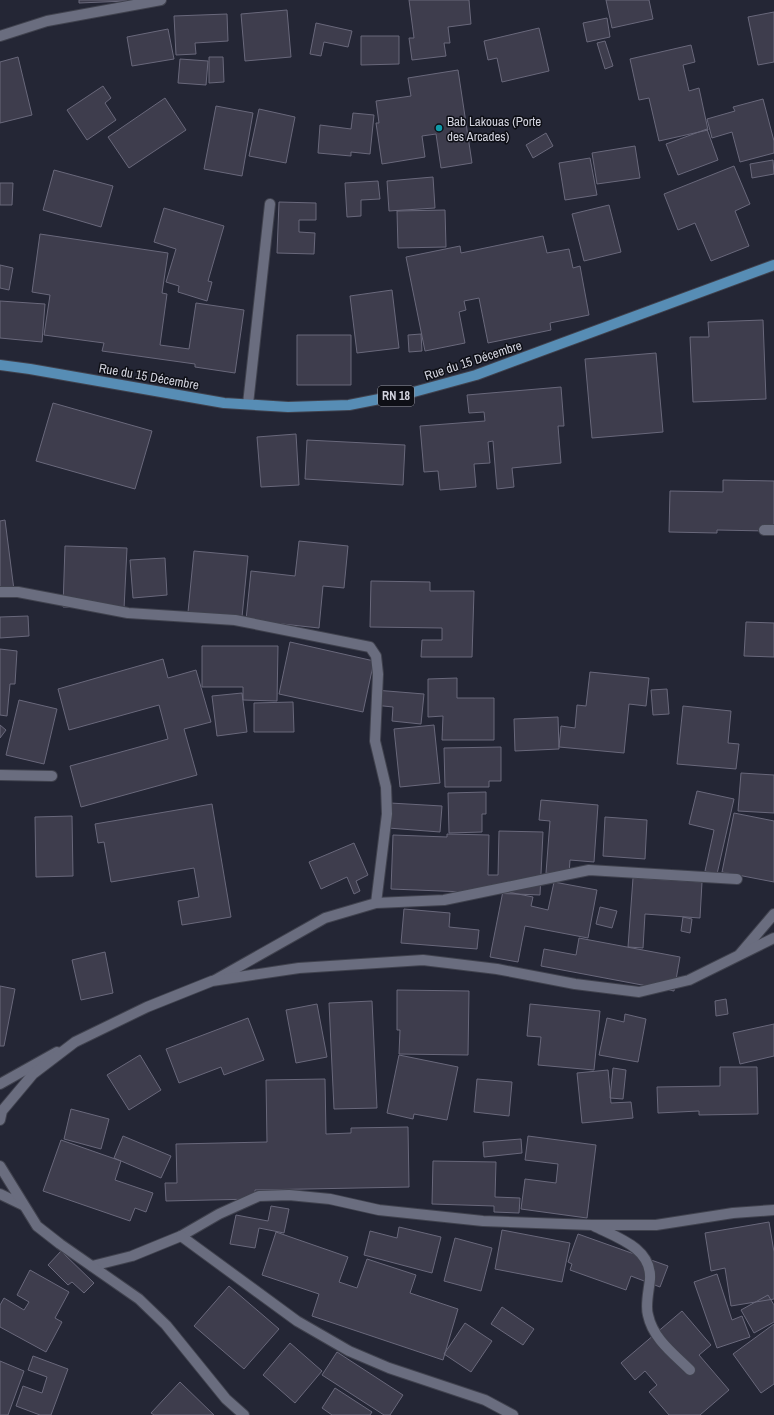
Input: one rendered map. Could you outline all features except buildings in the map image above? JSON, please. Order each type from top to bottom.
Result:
[{"type":"main road","name":"Rue du 15 Décembre","points":[[0,365],[224,403],[288,407],[349,405],[425,389],[476,375],[774,265]]},
{"type":"street","points":[[0,36],[47,21],[161,0]]},
{"type":"street","points":[[248,404],[270,204]]},
{"type":"street","points":[[0,592],[18,592],[128,613],[235,620],[370,648],[376,656],[378,674],[375,742],[386,787],[387,814],[376,903]]},
{"type":"street","points":[[0,775],[52,776]]},
{"type":"street","points":[[0,1084],[75,1042],[147,1008],[212,982],[325,918],[376,903],[444,900],[589,870],[737,879]]},
{"type":"street","points":[[740,954],[774,914]]},
{"type":"street","points":[[212,982],[299,968],[423,960],[497,969],[575,984],[639,992],[688,980],[774,938]]},
{"type":"street","points":[[0,1120],[2,1111],[33,1074],[75,1042]]},
{"type":"street","points":[[0,1166],[23,1205],[38,1226],[139,1299],[166,1325],[226,1399],[244,1415]]},
{"type":"street","points":[[0,1194],[23,1205]]},
{"type":"street","points":[[92,1266],[132,1256],[181,1236],[219,1214],[259,1196],[289,1194],[330,1199],[379,1210],[483,1221],[592,1225],[656,1225],[733,1213],[774,1210]]},
{"type":"street","points":[[592,1225],[635,1247],[646,1260],[650,1275],[647,1314],[650,1322],[656,1337],[690,1370]]},
{"type":"street","points":[[181,1236],[297,1321],[349,1351],[389,1368],[485,1400],[513,1415]]},
{"type":"place","name":"Bab Lakouas (Porte des Arcades)","points":[[439,128]]}]
